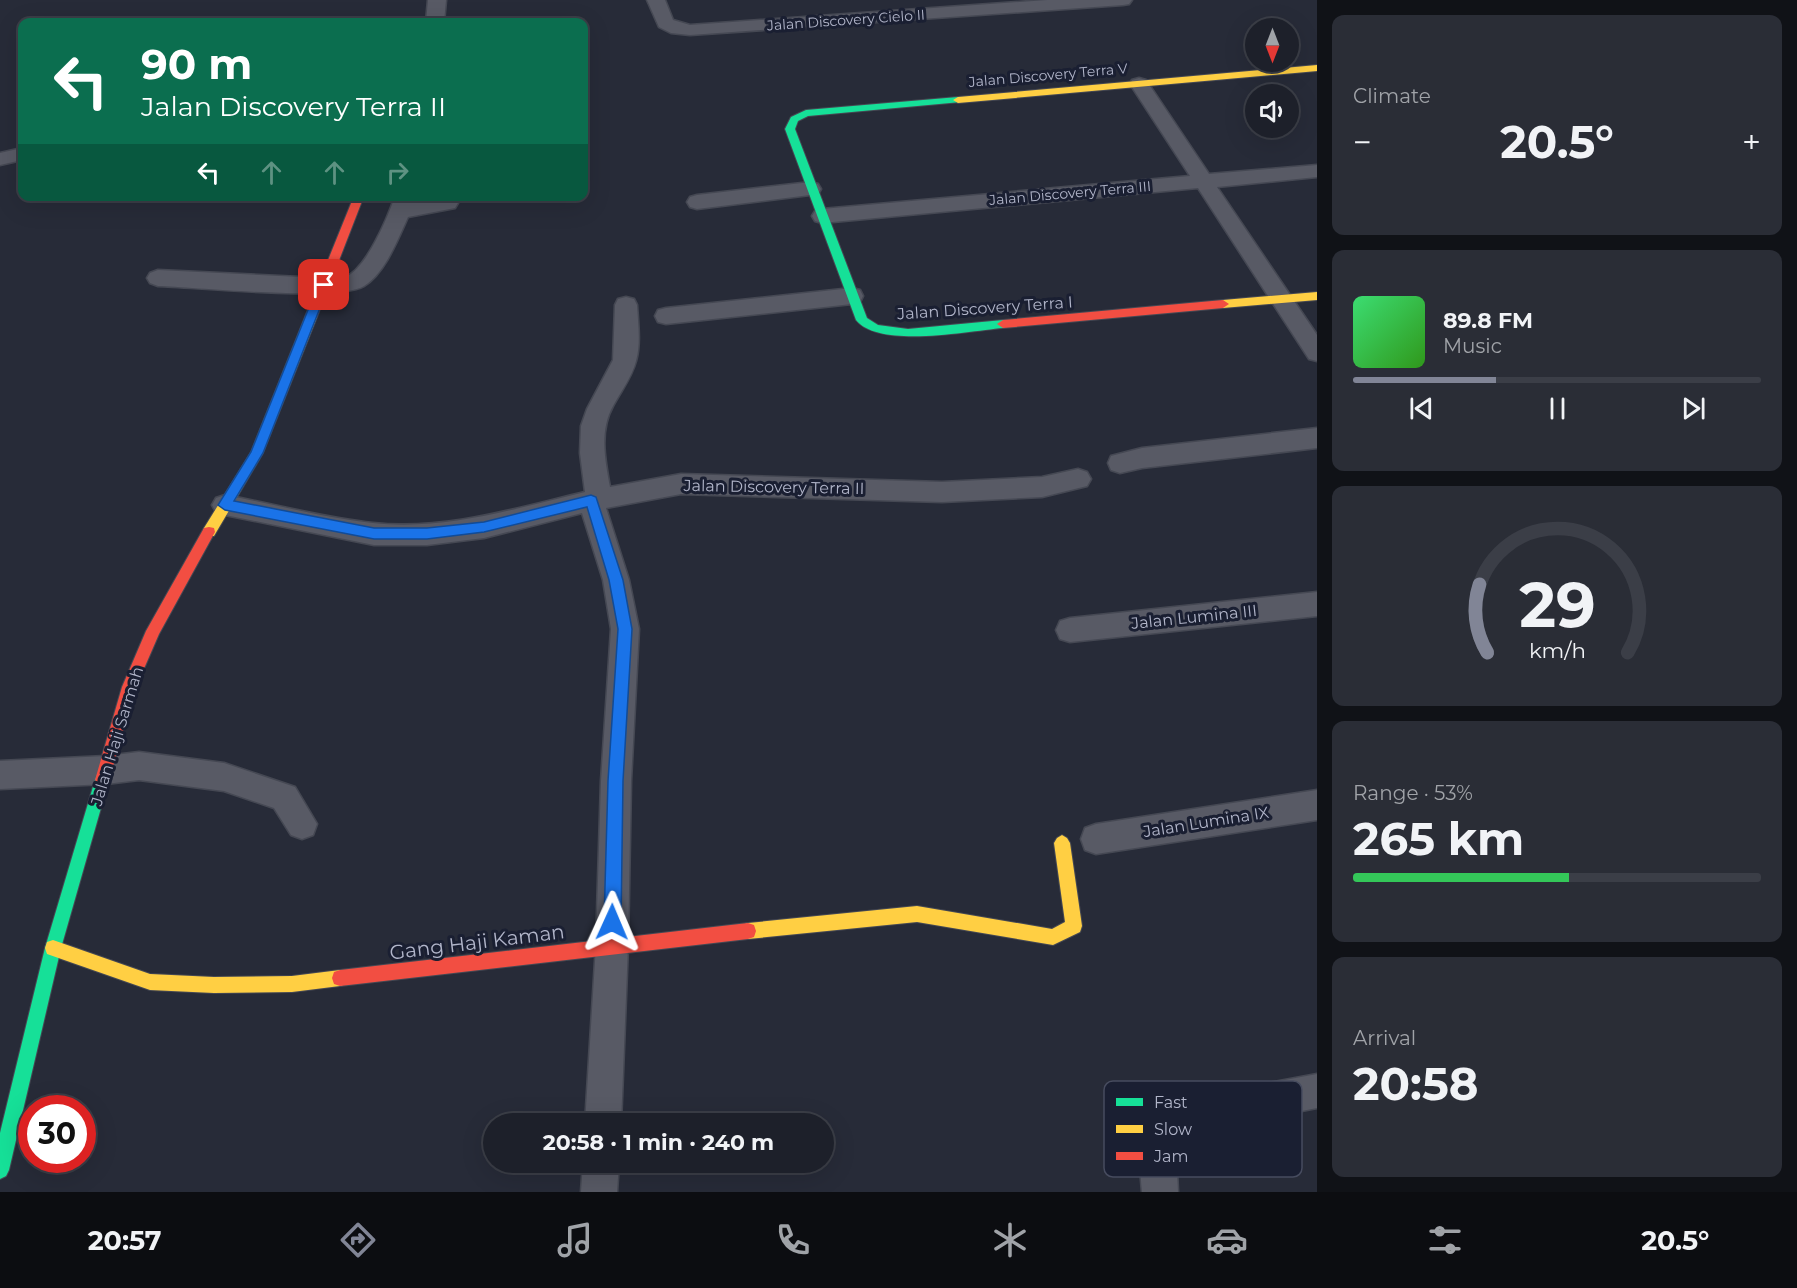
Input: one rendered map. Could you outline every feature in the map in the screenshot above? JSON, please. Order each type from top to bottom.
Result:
[{"type":"street","points":[[435,18],[437,0]]},
{"type":"street","name":"Jalan Discovery Cielo II","points":[[656,0],[665,23],[676,29],[690,30],[1034,3],[1123,0]]},
{"type":"street","name":"Jalan Discovery Terra V","points":[[790,129],[790,122],[794,118],[806,113],[1317,68]]},
{"type":"street","points":[[1138,84],[1317,353]]},
{"type":"street","name":"Jalan Discovery Terra I","points":[[790,129],[862,320],[875,329],[908,333],[1317,296]]},
{"type":"street","points":[[0,159],[18,155]]},
{"type":"street","name":"Jalan Discovery Terra III","points":[[822,216],[1317,171]]},
{"type":"street","points":[[697,202],[811,189]]},
{"type":"street","name":"Jalan Haji Sarmah","points":[[0,1170],[53,948],[129,687],[153,631],[257,453],[357,201]]},
{"type":"street","points":[[158,278],[324,285],[350,283],[359,279],[382,247],[403,204],[448,202]]},
{"type":"street","points":[[666,316],[852,296]]},
{"type":"street","points":[[604,1113],[612,945],[616,781],[625,629],[616,580],[595,500],[592,427],[599,407],[615,383],[625,358],[626,304]]},
{"type":"street","points":[[1119,463],[1142,458],[1317,438]]},
{"type":"street","name":"Jalan Discovery Terra II","points":[[225,505],[374,534],[427,534],[484,527],[595,500],[681,484],[942,492],[1042,487],[1078,479]]},
{"type":"street","name":"Jalan Lumina III","points":[[1070,630],[1317,604]]},
{"type":"street","points":[[0,775],[106,770],[140,766],[224,777],[284,797],[302,824]]},
{"type":"street","name":"Jalan Lumina IX","points":[[1095,839],[1317,805]]},
{"type":"street","name":"Gang Haji Kaman","points":[[53,948],[150,982],[214,985],[292,984],[612,945],[918,914],[1053,937],[1074,926],[1062,843]]},
{"type":"street","points":[[1302,1094],[1317,1091]]},
{"type":"street","points":[[599,1192],[600,1173]]},
{"type":"street","points":[[1158,1177],[1160,1192]]},
{"type":"traffic: fast","points":[[958,100],[806,113],[794,119],[790,129],[862,320],[875,329],[908,333],[1003,324]]},
{"type":"traffic: fast","points":[[0,1170],[53,948],[102,780]]},
{"type":"traffic: slow","points":[[958,100],[1317,68]]},
{"type":"traffic: slow","points":[[1223,304],[1317,296]]},
{"type":"traffic: slow","points":[[209,532],[257,453],[311,317]]},
{"type":"traffic: slow","points":[[748,931],[917,914],[1053,937],[1074,926],[1062,843]]},
{"type":"traffic: slow","points":[[53,948],[150,982],[214,985],[292,984],[340,978]]},
{"type":"traffic: jam","points":[[311,317],[357,201]]},
{"type":"traffic: jam","points":[[1003,324],[1223,304]]},
{"type":"traffic: jam","points":[[102,780],[129,687],[153,631],[209,532]]},
{"type":"traffic: jam","points":[[340,978],[748,931]]},
{"type":"route","points":[[324,285],[257,453],[225,505],[374,534],[427,534],[484,527],[591,501],[616,580],[625,629],[616,781],[612,922]]}]
